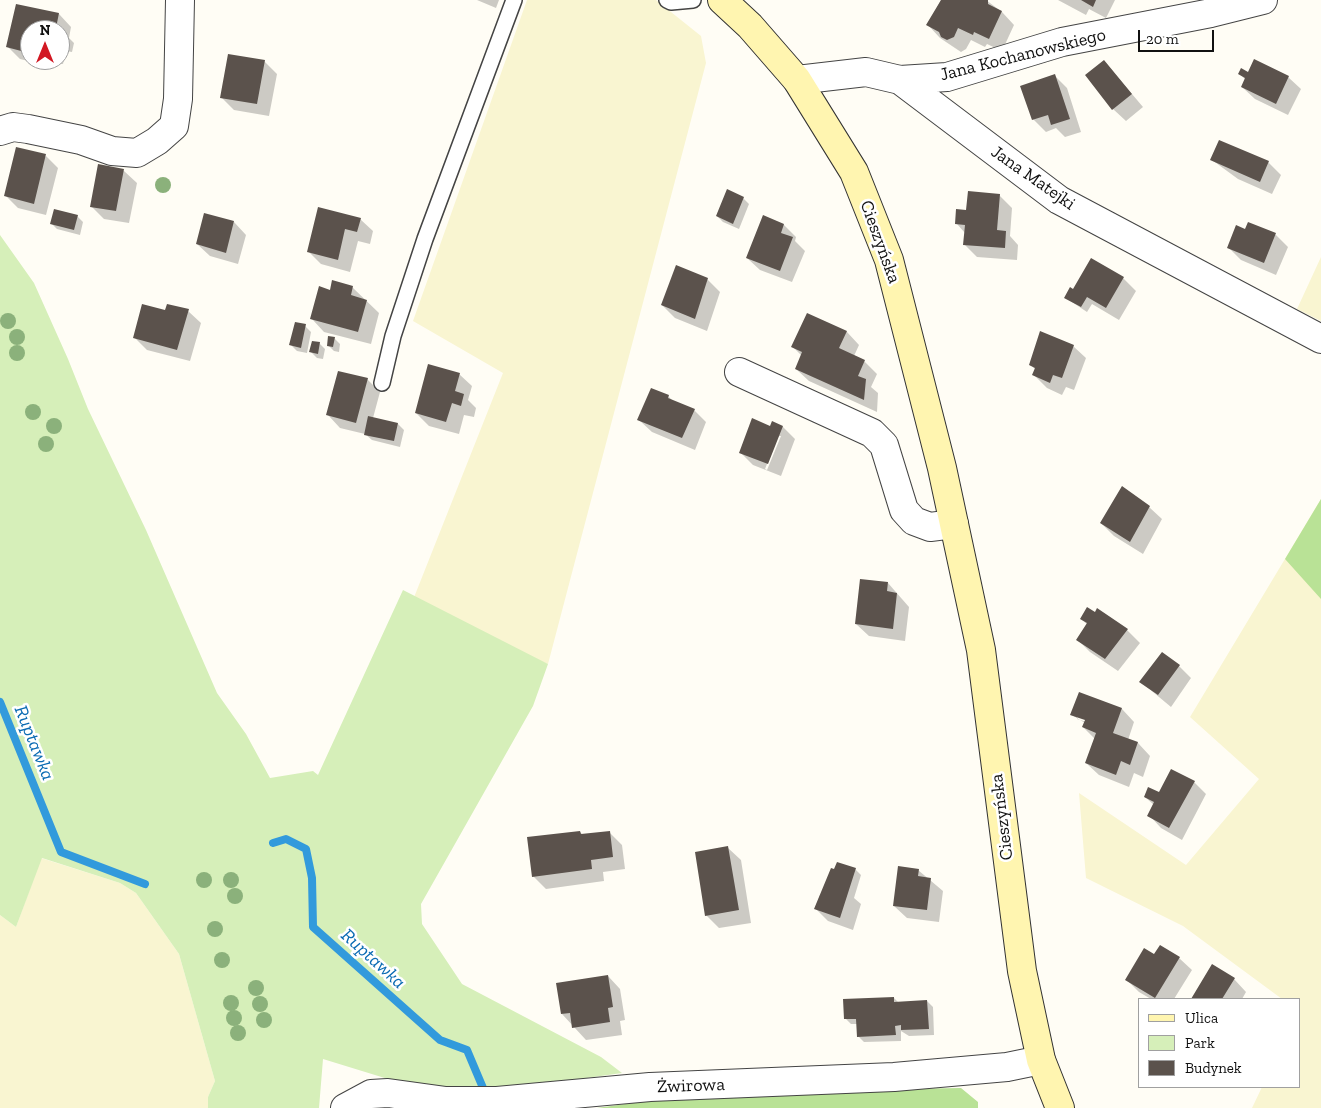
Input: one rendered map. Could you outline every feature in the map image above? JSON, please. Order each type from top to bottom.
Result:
[{"type":"main road","name":"Cieszyńska","points":[[722,0],[750,26],[797,80],[854,172],[889,260],[954,524],[981,650],[1022,971],[1041,1060],[1060,1108]]},
{"type":"street","points":[[0,131],[13,127],[28,129],[81,140],[112,152],[137,153],[157,141],[174,126],[178,99],[180,0]]},
{"type":"street","name":"Jana Kochanowskiego","points":[[900,80],[947,77],[1062,42],[1211,13],[1263,0]]},
{"type":"street","name":"Jana Matejki","points":[[797,80],[866,72],[900,80],[1059,200],[1321,339]]},
{"type":"street","points":[[739,372],[872,433],[884,445],[904,510],[914,521],[930,527],[954,524]]},
{"type":"street","name":"Żwirowa","points":[[345,1108],[371,1094],[388,1093],[446,1101],[496,1101],[650,1087],[894,1078],[1007,1067],[1041,1060]]},
{"type":"lane","points":[[382,383],[393,336],[425,239],[514,0]]},
{"type":"lane","points":[[667,0],[671,2],[692,0]]},
{"type":"shaded area","points":[[527,0],[656,0],[701,36],[706,63],[548,664],[407,615],[503,373],[413,321]]},
{"type":"shaded area","points":[[1321,257],[1321,321],[1297,309]]},
{"type":"shaded area","points":[[1321,499],[1321,1108],[1252,1108],[1262,1088],[1301,1088],[1301,998],[1281,998],[1183,926],[1086,878],[1079,793],[1186,865],[1259,779],[1190,717]]},
{"type":"shaded area","points":[[41,858],[120,883],[136,893],[179,954],[215,1081],[208,1097],[208,1108],[0,1108],[0,915],[16,927]]},
{"type":"green space","points":[[0,235],[34,283],[88,409],[146,530],[217,693],[246,734],[270,778],[313,771],[318,775],[403,590],[548,664],[533,706],[421,904],[422,924],[462,984],[601,1057],[622,1073],[501,1090],[427,1091],[323,1059],[319,1108],[208,1108],[208,1097],[215,1081],[179,954],[136,893],[120,883],[42,858],[16,927],[0,915]]},
{"type":"green space","points":[[1321,499],[1321,599],[1285,559]]},
{"type":"green space","points":[[961,1088],[978,1102],[978,1108],[597,1108],[710,1092]]},
{"type":"building","points":[[941,0],[988,0],[988,4],[1002,11],[989,39],[974,32],[973,35],[958,28],[954,37],[947,40],[941,37],[939,32],[926,25]]},
{"type":"building","points":[[1081,0],[1096,0],[1093,7]]},
{"type":"building","points":[[16,4],[59,13],[58,20],[20,20],[20,51],[6,47]]},
{"type":"building","points":[[228,54],[265,60],[257,104],[220,98]]},
{"type":"building","points":[[1254,59],[1289,76],[1276,104],[1241,87],[1245,78],[1238,74],[1241,68],[1248,72]]},
{"type":"building","points":[[1104,60],[1132,94],[1112,110],[1085,75]]},
{"type":"building","points":[[1055,74],[1070,119],[1051,125],[1048,115],[1032,120],[1020,86]]},
{"type":"building","points":[[1219,140],[1269,161],[1260,182],[1210,160]]},
{"type":"building","points":[[16,147],[46,154],[34,204],[4,196]]},
{"type":"building","points":[[98,164],[124,169],[116,211],[90,207]]},
{"type":"building","points":[[727,189],[744,197],[733,224],[716,216]]},
{"type":"building","points":[[968,191],[1000,194],[997,230],[1006,231],[1005,248],[963,245],[965,225],[955,224],[956,209],[966,210]]},
{"type":"building","points":[[318,207],[361,218],[357,232],[345,229],[338,260],[307,252]]},
{"type":"building","points":[[54,209],[78,215],[74,230],[50,224]]},
{"type":"building","points":[[204,213],[234,221],[226,253],[196,244]]},
{"type":"building","points":[[763,215],[784,224],[781,233],[793,237],[780,271],[746,258]]},
{"type":"building","points":[[1248,222],[1276,233],[1264,263],[1227,248],[1236,225],[1245,229]]},
{"type":"building","points":[[1091,258],[1124,277],[1106,308],[1087,297],[1081,307],[1064,298],[1070,287],[1073,289]]},
{"type":"building","points":[[676,265],[708,278],[695,319],[661,305]]},
{"type":"building","points":[[332,280],[353,286],[351,295],[367,300],[358,332],[310,319],[319,286],[330,290]]},
{"type":"building","points":[[142,304],[165,310],[167,304],[189,309],[177,350],[133,338]]},
{"type":"building","points":[[807,313],[847,331],[839,348],[865,360],[858,376],[866,379],[864,400],[795,369],[802,352],[791,347]]},
{"type":"building","points":[[295,322],[306,324],[301,348],[289,345]]},
{"type":"building","points":[[1040,331],[1074,345],[1062,378],[1053,375],[1050,383],[1032,375],[1035,368],[1029,365]]},
{"type":"building","points":[[328,336],[335,337],[333,347],[327,346]]},
{"type":"building","points":[[312,341],[320,342],[318,354],[309,352]]},
{"type":"building","points":[[428,364],[460,373],[455,391],[464,394],[461,406],[452,403],[446,422],[415,413]]},
{"type":"building","points":[[338,371],[368,378],[356,423],[326,415]]},
{"type":"building","points":[[651,388],[669,395],[668,398],[695,409],[682,438],[637,420]]},
{"type":"building","points":[[368,416],[398,423],[394,441],[364,435]]},
{"type":"building","points":[[752,418],[770,426],[772,421],[783,426],[768,464],[739,453]]},
{"type":"building","points":[[1122,486],[1150,506],[1130,542],[1100,523]]},
{"type":"building","points":[[860,579],[888,582],[887,591],[897,593],[893,629],[855,624]]},
{"type":"building","points":[[1087,607],[1095,612],[1097,608],[1128,629],[1105,659],[1076,640],[1087,623],[1080,619]]},
{"type":"building","points":[[1162,652],[1180,665],[1158,695],[1139,682]]},
{"type":"building","points":[[1079,692],[1122,708],[1113,733],[1138,742],[1130,765],[1121,761],[1116,775],[1085,763],[1096,733],[1082,727],[1085,720],[1070,715]]},
{"type":"building","points":[[1171,769],[1195,781],[1169,828],[1147,816],[1154,802],[1144,797],[1148,787],[1159,792]]},
{"type":"building","points":[[580,831],[581,834],[610,831],[613,857],[591,860],[592,869],[532,877],[527,837]]},
{"type":"building","points":[[728,846],[739,910],[705,916],[695,852]]},
{"type":"building","points":[[837,862],[856,868],[840,918],[814,909],[831,868],[834,869]]},
{"type":"building","points":[[898,866],[919,869],[918,876],[931,878],[927,910],[893,906]]},
{"type":"building","points":[[1160,945],[1180,957],[1155,998],[1125,980],[1144,948],[1154,954]]},
{"type":"building","points":[[1212,964],[1235,978],[1223,998],[1192,998]]},
{"type":"building","points":[[608,975],[613,1007],[608,1008],[610,1022],[572,1028],[570,1013],[561,1014],[556,983]]},
{"type":"building","points":[[894,997],[894,1002],[927,1000],[929,1029],[901,1030],[901,1025],[895,1026],[896,1035],[857,1037],[856,1019],[844,1019],[843,999]]},
{"type":"waterway","name":"Ruptawka","points":[[0,702],[61,852],[145,884]]},
{"type":"waterway","name":"Ruptawka","points":[[273,843],[286,839],[306,849],[312,878],[313,927],[440,1040],[467,1050],[486,1095]]}]
